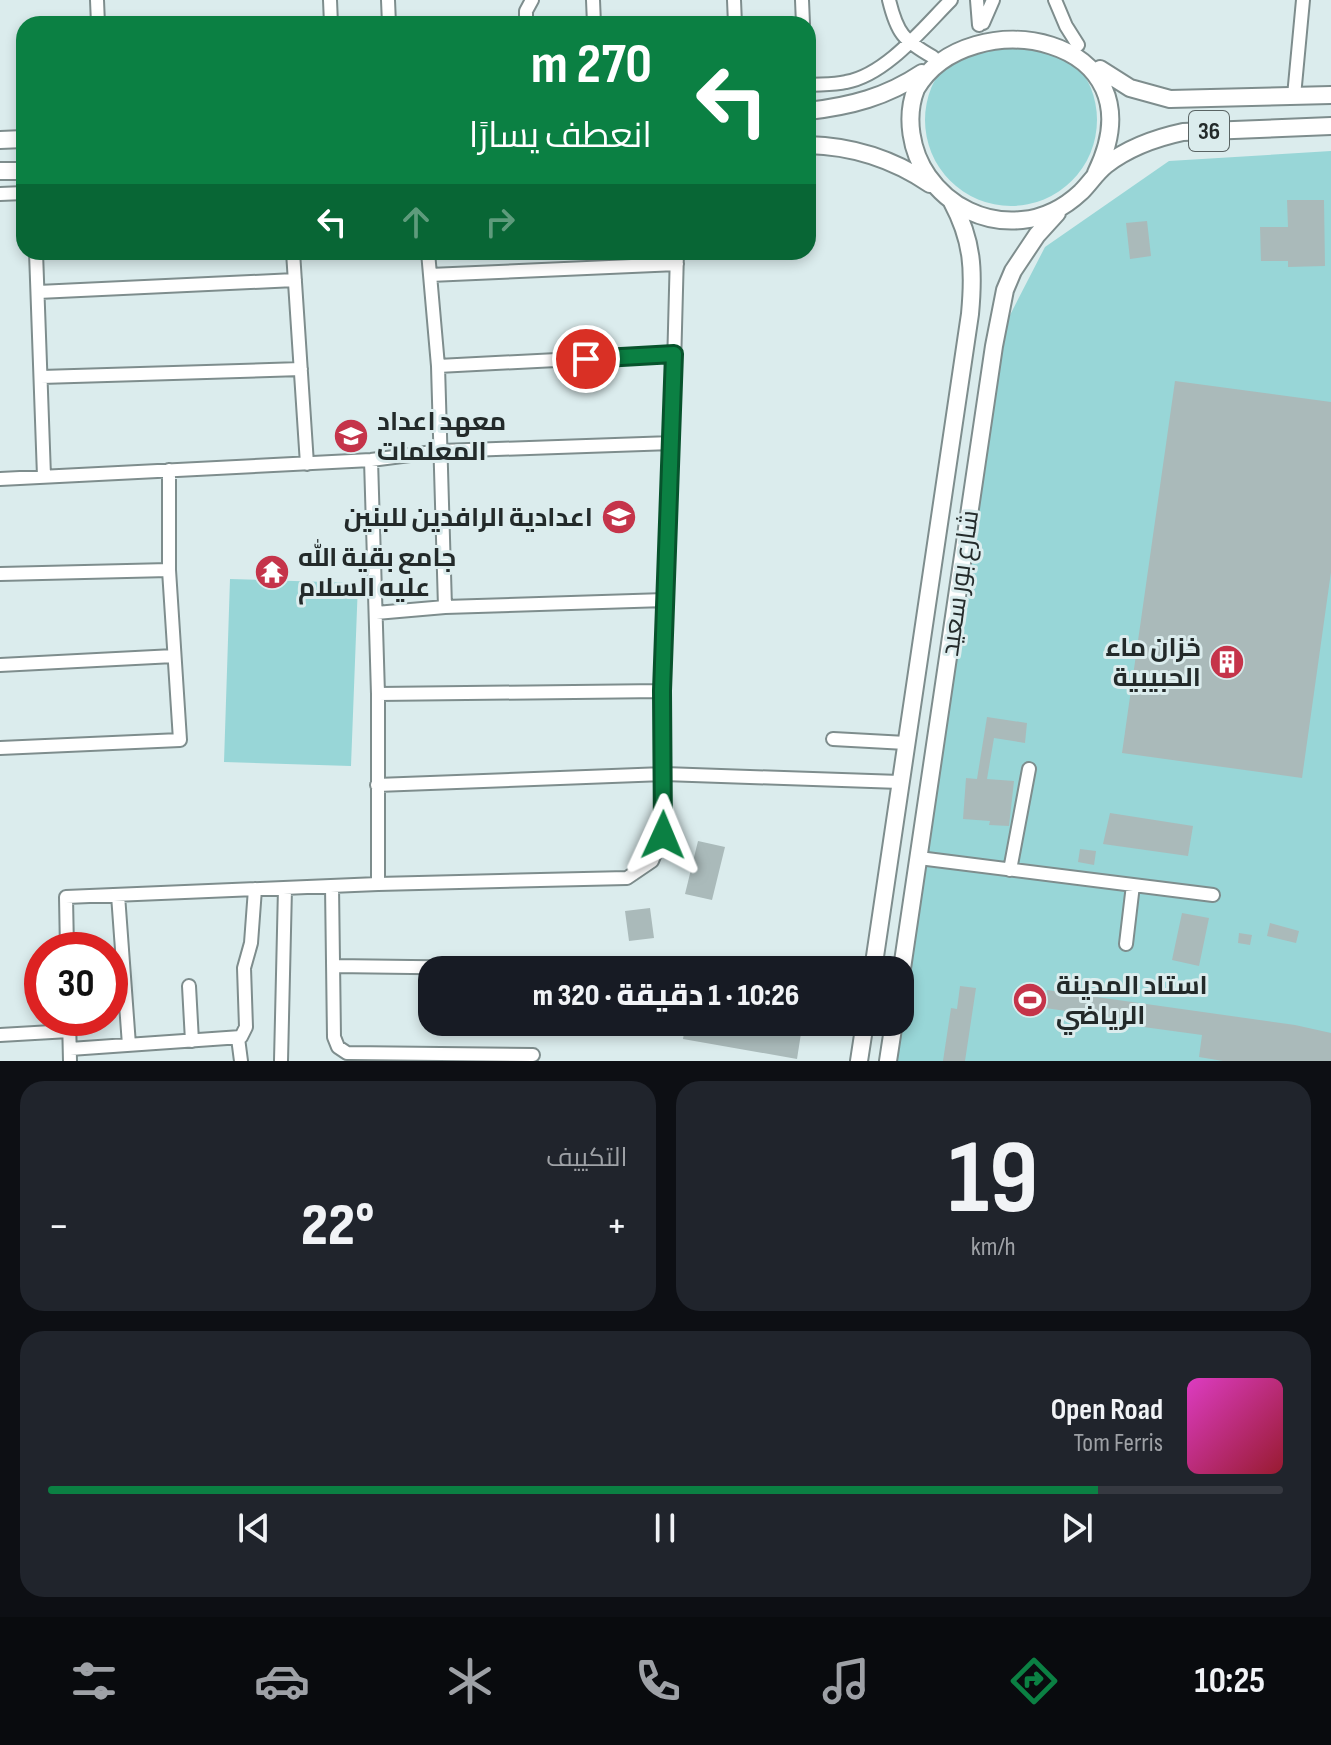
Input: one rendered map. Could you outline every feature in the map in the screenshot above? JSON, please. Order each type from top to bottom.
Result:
[{"type":"main road","points":[[937,188],[923,168],[913,145],[913,96],[922,73],[946,43],[981,24],[1003,20]]},
{"type":"main road","points":[[1052,29],[1078,45],[1096,66],[1106,86],[1111,119],[1106,153],[1096,173]]},
{"type":"main road","name":"36","points":[[1096,66],[1130,88],[1170,99],[1331,95]]},
{"type":"main road","points":[[816,110],[872,100],[922,73]]},
{"type":"main road","name":"36","points":[[1096,173],[1137,146],[1183,132],[1331,126]]},
{"type":"main road","points":[[816,146],[876,156],[908,170],[974,214],[997,220],[1022,220],[1045,214],[1067,203]]},
{"type":"main road","name":"شارع بور سعيد","points":[[904,956],[994,346],[1005,290],[1024,252],[1096,173]]},
{"type":"main road","name":"شارع بور سعيد","points":[[875,956],[972,293],[971,251],[965,226],[952,202]]},
{"type":"main road","points":[[911,701],[941,707]]},
{"type":"main road","points":[[859,1061],[863,1036]]},
{"type":"main road","points":[[888,1061],[892,1036]]},
{"type":"street","points":[[889,0],[896,26],[908,43],[933,57]]},
{"type":"street","points":[[816,84],[848,82],[870,73],[908,43],[951,0]]},
{"type":"street","points":[[977,0],[981,24]]},
{"type":"street","points":[[981,24],[993,0]]},
{"type":"street","points":[[1055,0],[1078,45]]},
{"type":"street","points":[[1294,96],[1303,0]]},
{"type":"street","points":[[36,260],[44,476]]},
{"type":"street","points":[[294,260],[307,464]]},
{"type":"street","points":[[429,260],[438,366],[445,607]]},
{"type":"street","points":[[430,275],[648,260]]},
{"type":"street","points":[[67,932],[66,897],[378,884],[627,878],[652,861],[663,835],[662,691],[677,260]]},
{"type":"street","points":[[38,292],[295,280]]},
{"type":"street","points":[[438,366],[674,354]]},
{"type":"street","points":[[41,377],[301,369]]},
{"type":"street","points":[[0,479],[371,460],[441,451],[672,443]]},
{"type":"street","points":[[371,460],[378,694],[378,884]]},
{"type":"street","points":[[0,748],[180,740],[169,570],[169,470]]},
{"type":"street","points":[[0,574],[169,570]]},
{"type":"street","points":[[376,613],[445,607],[665,600]]},
{"type":"street","points":[[0,665],[174,656]]},
{"type":"street","points":[[378,694],[662,691]]},
{"type":"street","points":[[833,739],[906,743]]},
{"type":"street","points":[[1010,870],[1029,769]]},
{"type":"street","points":[[377,785],[664,774],[900,782]]},
{"type":"street","points":[[919,858],[1213,895]]},
{"type":"street","points":[[1126,944],[1133,885]]},
{"type":"street","points":[[332,886],[334,1037],[338,1047],[347,1053],[533,1055]]},
{"type":"street","points":[[281,1061],[285,888]]},
{"type":"street","points":[[70,1055],[129,1045],[238,1038],[245,1033],[244,968],[251,943],[255,889]]},
{"type":"street","points":[[118,895],[129,1045]]},
{"type":"street","points":[[333,966],[418,967]]},
{"type":"street","points":[[189,986],[192,1041]]},
{"type":"street","points":[[0,1035],[24,1032]]},
{"type":"street","points":[[238,1038],[241,1061]]},
{"type":"shaded area","points":[[1011,34],[1044,41],[1071,60],[1090,87],[1097,120],[1090,153],[1071,180],[1044,199],[1011,206],[978,199],[951,180],[932,153],[925,120],[932,87],[951,60],[978,41]]},
{"type":"shaded area","points":[[1331,151],[1331,1061],[888,1061],[896,1036],[914,1036],[914,956],[903,956],[994,346],[1045,247],[1169,161]]},
{"type":"shaded area","points":[[230,579],[358,583],[351,766],[224,762]]},
{"type":"building","points":[[1287,200],[1324,200],[1325,266],[1288,267],[1288,261],[1261,261],[1260,227],[1288,227]]},
{"type":"building","points":[[1147,221],[1151,256],[1130,259],[1126,223]]},
{"type":"building","name":"خزان ماء الحبيبية","points":[[1175,381],[1331,402],[1331,572],[1302,778],[1122,753]]},
{"type":"building","points":[[987,717],[1027,723],[1025,743],[994,738],[987,779],[1014,781],[1009,826],[963,819],[966,778],[977,779]]},
{"type":"building","points":[[1110,813],[1193,826],[1188,856],[1103,844]]},
{"type":"building","points":[[698,841],[725,847],[712,900],[685,894]]},
{"type":"building","points":[[1080,849],[1096,851],[1094,865],[1078,862]]},
{"type":"building","points":[[650,908],[654,938],[629,941],[625,911]]},
{"type":"building","points":[[1182,913],[1209,918],[1199,966],[1172,960]]},
{"type":"building","points":[[1270,923],[1299,931],[1296,943],[1267,936]]},
{"type":"building","points":[[1239,933],[1252,935],[1250,945],[1238,943]]},
{"type":"building","points":[[960,986],[976,988],[965,1061],[943,1061],[951,1008],[957,1009]]},
{"type":"building","points":[[1047,990],[1295,1025],[1331,1033],[1331,1061],[1223,1061],[1199,1057],[1202,1035],[1129,1025],[1130,1020],[1045,1008]]},
{"type":"building","points":[[684,1036],[801,1036],[797,1059],[683,1039]]},
{"type":"place","name":"معهد اعداد المعلمات","points":[[351,436]]},
{"type":"place","name":"اعدادية الرافدين للبنين","points":[[619,517]]},
{"type":"place","name":"جامع بقية الله عليه السلام","points":[[272,572]]},
{"type":"place","name":"خزان ماء الحبيبية","points":[[1227,662]]},
{"type":"place","name":"استاد المدينة الرياضي","points":[[1030,1000]]},
{"type":"route","points":[[586,359],[674,354],[662,691],[663,835]]}]
